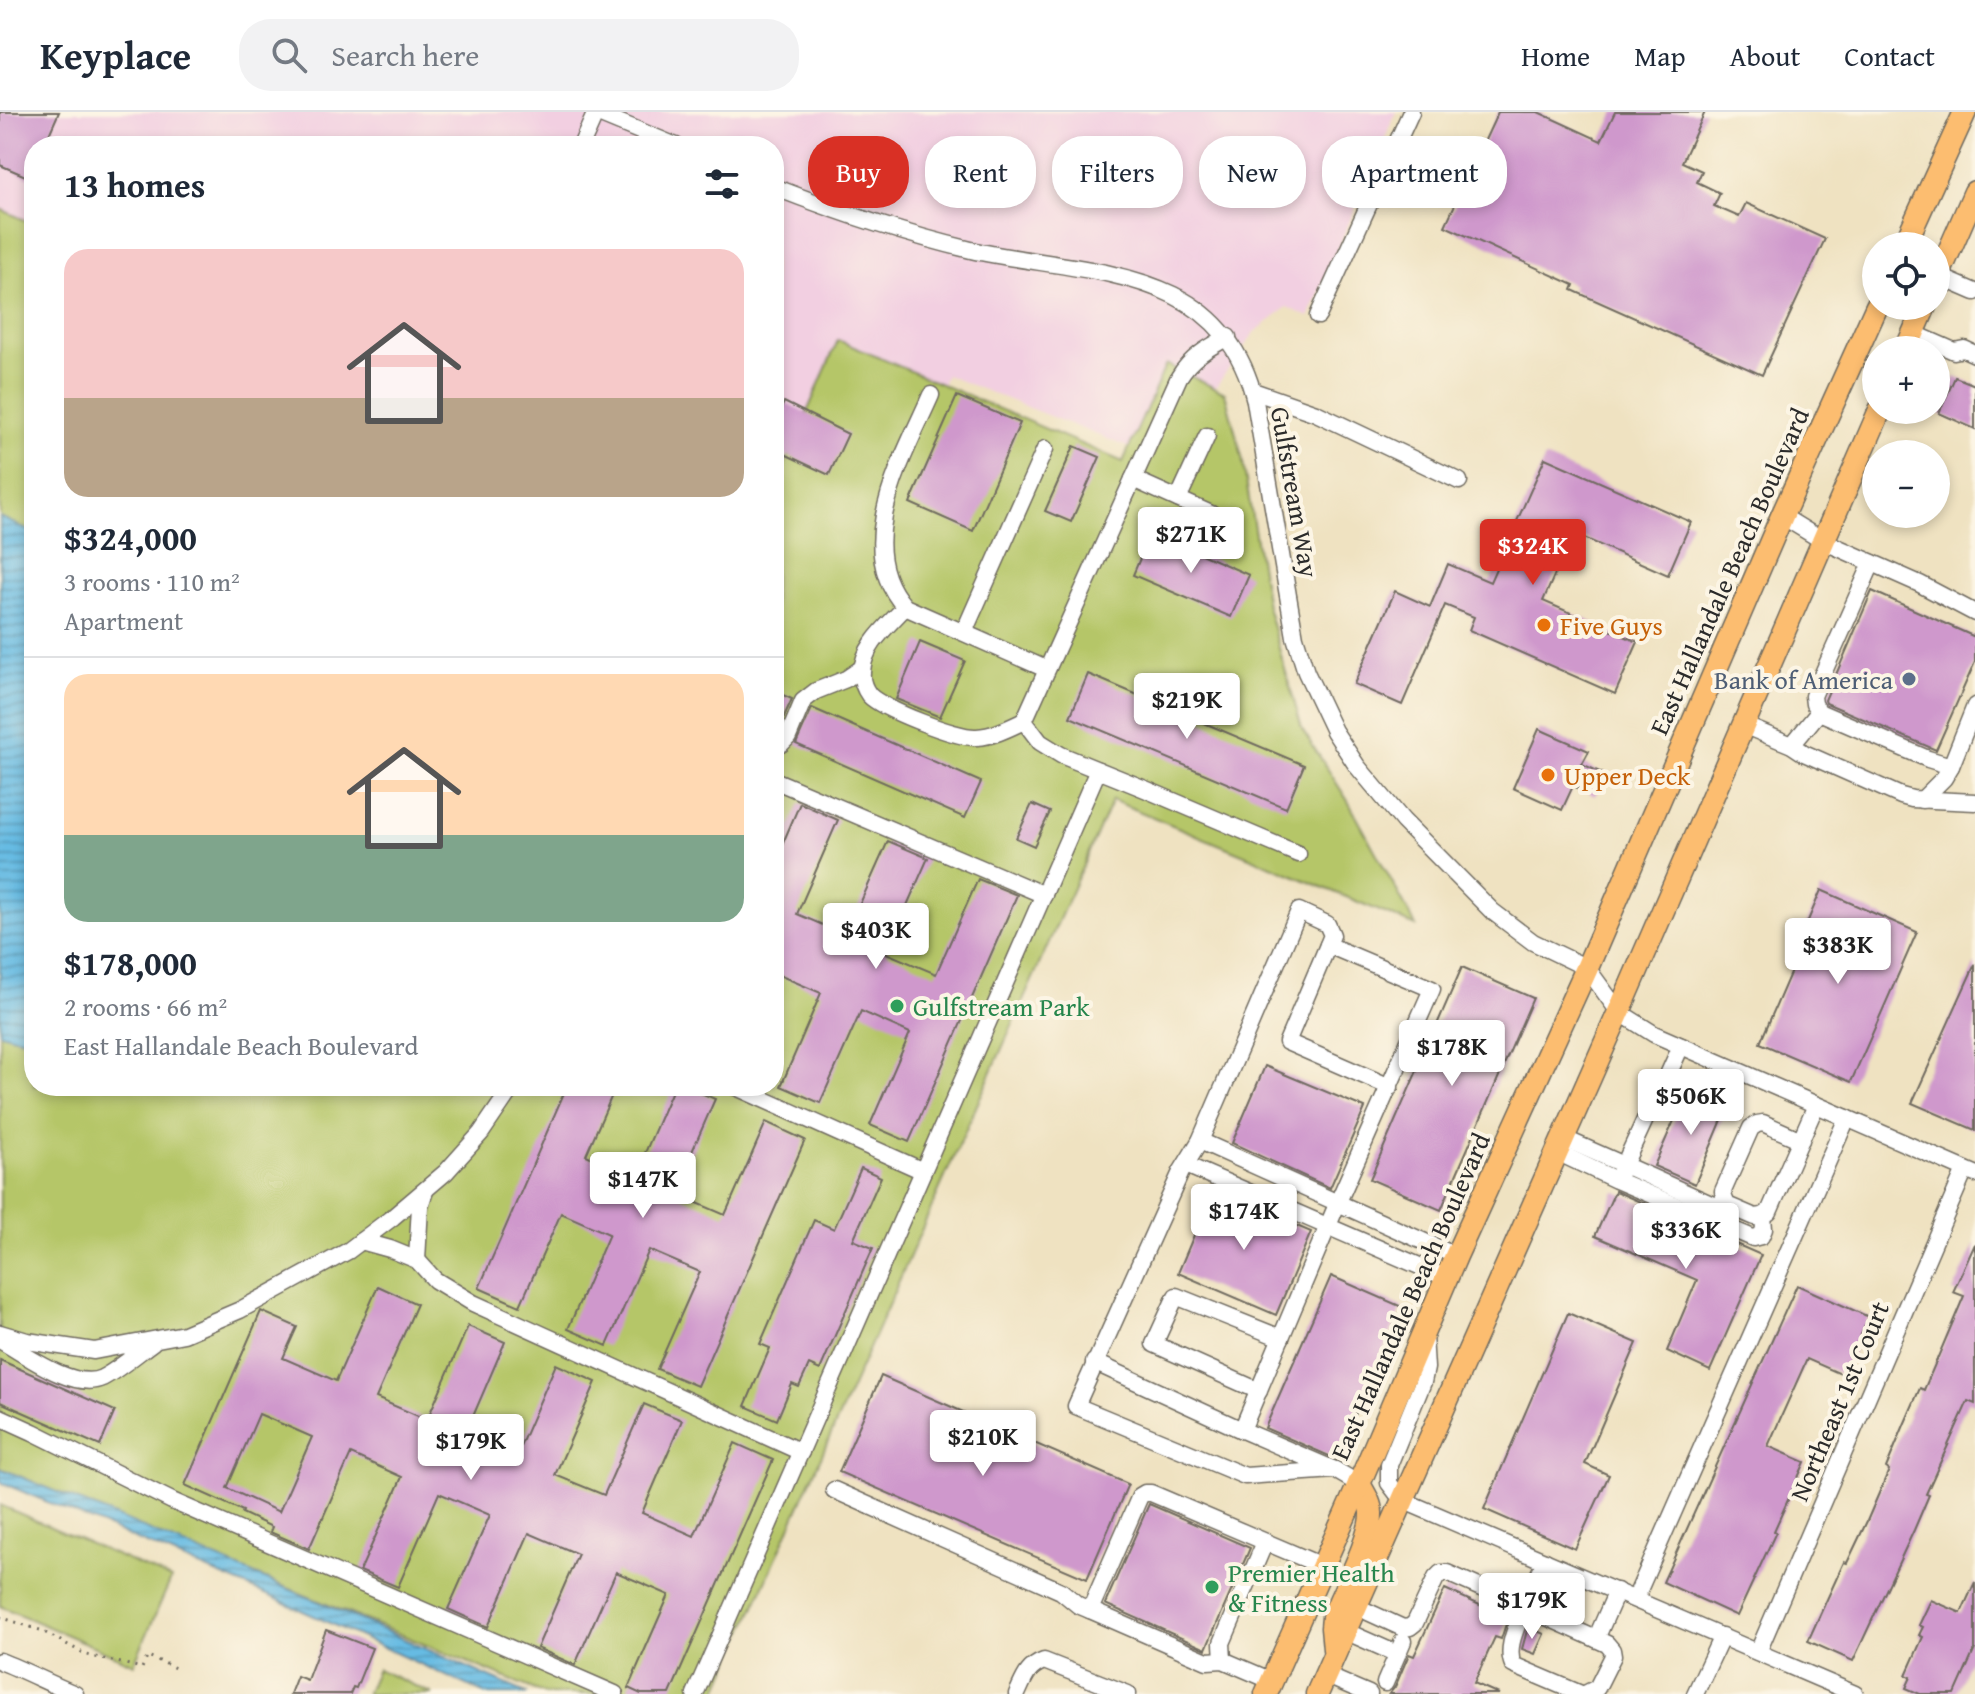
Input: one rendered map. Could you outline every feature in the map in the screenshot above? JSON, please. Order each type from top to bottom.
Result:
[{"type":"main road","points":[[1910,232],[1965,112]]},
{"type":"main road","points":[[1950,255],[1970,218],[1975,192]]},
{"type":"main road","name":"East Hallandale Beach Boulevard","points":[[1269,1688],[1456,1256],[1587,968],[1782,516],[1871,320]]},
{"type":"main road","points":[[1325,1674],[1619,1012],[1874,424]]},
{"type":"main road","points":[[1325,1674],[1333,1617],[1364,1545],[1372,1512],[1359,1484]]},
{"type":"street","points":[[585,136],[596,112],[652,136]]},
{"type":"street","points":[[1318,316],[1411,112]]},
{"type":"street","name":"Gulfstream Way","points":[[784,191],[923,238],[1005,257],[1134,279],[1193,305],[1216,324],[1241,358],[1253,391],[1295,637],[1306,672],[1334,731],[1357,766],[1403,821],[1492,911],[1533,942],[1587,968],[1619,1012]]},
{"type":"street","points":[[1950,283],[1975,292]]},
{"type":"street","points":[[905,607],[866,653],[862,681],[868,693],[879,703],[951,734],[976,738],[1001,732],[1024,721],[1179,377],[1188,363],[1228,337]]},
{"type":"street","points":[[1950,350],[1964,349],[1975,354]]},
{"type":"street","points":[[1253,391],[1316,413],[1459,481]]},
{"type":"street","points":[[931,395],[887,494],[881,525],[882,554],[888,580],[895,596],[905,607],[1046,669]]},
{"type":"street","points":[[1178,499],[1207,436]]},
{"type":"street","points":[[964,632],[1045,449]]},
{"type":"street","points":[[1133,479],[1231,523]]},
{"type":"street","points":[[1782,516],[1823,541],[1975,613]]},
{"type":"street","points":[[1872,563],[1813,696],[1814,704],[1819,712],[1951,766]]},
{"type":"street","points":[[784,741],[803,701],[862,668]]},
{"type":"street","points":[[1922,800],[1944,778],[1951,766],[1975,706]]},
{"type":"street","points":[[1792,745],[1819,712]]},
{"type":"street","points":[[1024,721],[1040,742],[1061,755],[1298,854]]},
{"type":"street","points":[[1743,725],[1901,796],[1975,802]]},
{"type":"street","points":[[695,1694],[1098,770]]},
{"type":"street","points":[[784,784],[1044,895]]},
{"type":"street","points":[[1335,1470],[1245,1476],[1076,1406],[1186,1165],[1200,1141],[1299,911],[1327,924],[1332,935],[1287,1042],[1390,1087]]},
{"type":"street","points":[[1242,1430],[1432,989],[1328,945]]},
{"type":"street","points":[[1619,1012],[1654,1034],[1970,1172]]},
{"type":"street","points":[[1620,1173],[1681,1046]]},
{"type":"street","points":[[0,1333],[27,1341],[94,1351],[184,1334],[240,1310],[348,1251],[393,1217],[446,1172],[481,1133],[506,1096]]},
{"type":"street","points":[[756,1096],[923,1171]]},
{"type":"street","points":[[1620,1173],[1713,1205],[1727,1205],[1755,1217],[1763,1216],[1769,1212],[1816,1105]]},
{"type":"street","points":[[1635,1599],[1847,1118]]},
{"type":"street","points":[[1727,1205],[1723,1191],[1751,1128],[1763,1123],[1801,1140]]},
{"type":"street","points":[[1200,1141],[1456,1256]]},
{"type":"street","points":[[1560,1145],[1753,1238],[1761,1236],[1763,1216]]},
{"type":"street","points":[[1186,1165],[1447,1278]]},
{"type":"street","name":"Northeast 1st Court","points":[[1758,1652],[1970,1172]]},
{"type":"street","points":[[417,1260],[420,1206],[425,1190]]},
{"type":"street","points":[[361,1241],[417,1260],[435,1280],[473,1303],[801,1452]]},
{"type":"street","points":[[1259,1391],[1154,1344],[1176,1296],[1281,1338]]},
{"type":"street","points":[[1424,1330],[1426,1368],[1423,1382],[1389,1465],[1389,1483],[1402,1500],[1855,1694]]},
{"type":"street","points":[[0,1340],[51,1370],[82,1380],[100,1379],[158,1339]]},
{"type":"street","points":[[1094,1362],[1335,1470],[1359,1484]]},
{"type":"street","points":[[0,1417],[172,1501],[615,1694]]},
{"type":"street","points":[[834,1490],[1061,1591],[1078,1605],[1207,1661],[1223,1660],[1269,1688]]},
{"type":"street","points":[[1090,1610],[1140,1496],[1145,1493],[1322,1566]]},
{"type":"street","points":[[1223,1660],[1222,1643],[1265,1542]]},
{"type":"street","points":[[1355,1606],[1403,1628],[1410,1627],[1415,1623],[1436,1578],[1441,1573],[1447,1573],[1524,1607],[1607,1644],[1613,1656],[1602,1681],[1597,1688],[1583,1694],[1513,1665],[1509,1657],[1524,1607],[1545,1561]]},
{"type":"street","points":[[1596,1639],[1617,1591]]},
{"type":"street","points":[[1345,1631],[1400,1648],[1385,1683]]},
{"type":"street","points":[[1695,1694],[1722,1636]]},
{"type":"street","points":[[0,1661],[43,1678],[50,1689],[75,1694]]},
{"type":"street","points":[[1017,1694],[1027,1672],[1034,1664],[1044,1661],[1128,1694]]},
{"type":"street","points":[[1325,1674],[1369,1694]]},
{"type":"path","points":[[0,1617],[40,1630],[87,1655],[142,1668],[148,1656],[175,1668]]},
{"type":"shaded area","points":[[0,112],[1396,112],[1386,136],[1322,136],[1322,208],[1355,208],[1309,317],[1287,307],[1254,333],[1163,461],[946,375],[827,663],[784,644],[784,136],[24,136],[24,1096],[33,1096],[0,1468]]},
{"type":"green space","name":"Gulfstream Park","points":[[0,209],[24,220],[24,1096],[784,1096],[784,466],[838,340],[1123,462],[1166,364],[1225,393],[1242,457],[1267,606],[1302,729],[1348,801],[1416,926],[1112,800],[716,1694],[545,1694],[0,1468]]},
{"type":"green space","points":[[0,1505],[171,1579],[134,1664],[0,1606]]},
{"type":"green space","points":[[377,1669],[433,1694],[366,1694]]},
{"type":"water","points":[[0,517],[24,528],[24,1039],[0,1033]]},
{"type":"water","points":[[0,1468],[315,1600],[528,1694],[486,1694],[270,1596],[0,1482]]},
{"type":"building","points":[[0,112],[59,112],[48,136],[24,136],[24,175],[0,165]]},
{"type":"building","points":[[1498,112],[1538,112],[1601,141],[1615,112],[1705,112],[1682,162],[1702,171],[1697,182],[1720,193],[1714,206],[1739,217],[1746,203],[1825,239],[1762,375],[1572,290],[1574,285],[1445,226],[1453,208],[1507,208],[1507,136],[1487,136]]},
{"type":"building","points":[[1955,377],[1975,385],[1975,429],[1950,418],[1950,388]]},
{"type":"building","points":[[957,396],[1020,423],[973,531],[910,503]]},
{"type":"building","points":[[784,402],[848,434],[829,475],[784,454]]},
{"type":"building","points":[[1074,446],[1100,457],[1071,522],[1045,511]]},
{"type":"building","points":[[1545,458],[1691,522],[1668,575],[1573,533],[1543,601],[1638,642],[1615,694],[1469,630],[1474,617],[1445,605],[1402,705],[1354,684],[1395,591],[1430,607],[1448,564],[1490,582]]},
{"type":"building","points":[[1151,532],[1249,575],[1231,617],[1133,575]]},
{"type":"building","points":[[1872,591],[1975,637],[1975,662],[1936,750],[1826,703]]},
{"type":"building","points":[[920,642],[965,661],[940,717],[896,699]]},
{"type":"building","points":[[1088,674],[1304,765],[1286,808],[1070,717]]},
{"type":"building","points":[[784,695],[792,699],[784,717]]},
{"type":"building","points":[[812,708],[981,782],[965,818],[796,744]]},
{"type":"building","name":"Upper Deck","points":[[1539,729],[1589,751],[1582,764],[1604,774],[1595,796],[1573,786],[1562,810],[1513,788]]},
{"type":"building","points":[[800,803],[838,820],[797,914],[846,935],[888,841],[928,858],[886,953],[936,974],[978,879],[1017,895],[909,1142],[870,1125],[910,1033],[861,1011],[820,1103],[784,1087],[784,1079],[821,993],[784,977],[784,841]]},
{"type":"building","points":[[1032,804],[1050,812],[1034,846],[1016,838]]},
{"type":"building","points":[[1821,890],[1917,932],[1851,1082],[1760,1043],[1801,948],[1798,944]]},
{"type":"building","points":[[1975,964],[1975,1130],[1912,1103]]},
{"type":"building","points":[[1462,967],[1533,998],[1441,1210],[1370,1179]]},
{"type":"building","points":[[1265,1066],[1365,1108],[1330,1188],[1232,1143]]},
{"type":"building","points":[[1687,1091],[1727,1108],[1695,1184],[1654,1166]]},
{"type":"building","points":[[563,1096],[612,1096],[586,1155],[635,1176],[670,1096],[708,1096],[715,1099],[674,1193],[725,1215],[766,1122],[805,1140],[697,1386],[657,1369],[700,1272],[649,1250],[607,1346],[568,1329],[609,1234],[561,1213],[520,1306],[479,1288]]},
{"type":"building","points":[[861,1168],[881,1177],[853,1240],[873,1248],[820,1370],[809,1365],[799,1387],[792,1384],[777,1420],[745,1406],[770,1348],[760,1344],[814,1220],[834,1229]]},
{"type":"building","points":[[1213,1190],[1311,1232],[1276,1315],[1178,1273]]},
{"type":"building","points":[[1615,1191],[1761,1255],[1710,1371],[1667,1351],[1697,1280],[1595,1236]]},
{"type":"building","points":[[1975,1244],[1975,1404],[1968,1401],[1926,1494],[1929,1495],[1914,1530],[1853,1661],[1808,1641],[1844,1562],[1847,1563],[1867,1521],[1904,1425],[1920,1388],[1924,1390],[1964,1296],[1953,1292]]},
{"type":"building","points":[[1331,1276],[1402,1307],[1336,1459],[1265,1428]]},
{"type":"building","points":[[1797,1285],[1869,1317],[1843,1375],[1807,1359],[1768,1446],[1805,1462],[1737,1616],[1663,1582]]},
{"type":"building","points":[[378,1286],[417,1304],[376,1398],[427,1420],[468,1326],[505,1342],[465,1435],[516,1456],[556,1364],[596,1382],[555,1475],[604,1495],[644,1404],[682,1420],[642,1513],[694,1536],[735,1443],[773,1460],[670,1694],[641,1694],[628,1688],[669,1595],[616,1572],[575,1665],[537,1648],[578,1554],[529,1533],[488,1627],[448,1609],[490,1515],[439,1493],[398,1587],[360,1571],[402,1477],[351,1454],[309,1549],[270,1532],[272,1527],[243,1511],[185,1485],[261,1311],[297,1327],[283,1358],[336,1381]],"holes":[[[259,1414],[312,1437],[279,1512],[227,1488]]]},
{"type":"building","points":[[1568,1313],[1637,1343],[1585,1464],[1609,1475],[1575,1549],[1484,1509]]},
{"type":"building","points":[[0,1360],[115,1411],[100,1446],[0,1402]]},
{"type":"building","points":[[881,1376],[1128,1484],[1087,1579],[839,1472]]},
{"type":"building","points":[[1149,1504],[1250,1548],[1206,1649],[1105,1604]]},
{"type":"building","points":[[1975,1582],[1975,1649],[1955,1694],[1920,1694],[1906,1688],[1911,1677],[1906,1675],[1923,1637],[1919,1635],[1923,1627],[1919,1625],[1931,1600],[1961,1613]]},
{"type":"building","points":[[1445,1589],[1508,1618],[1501,1639],[1495,1637],[1474,1683],[1499,1694],[1389,1694],[1409,1654],[1414,1656]]},
{"type":"building","points":[[1528,1627],[1544,1634],[1535,1654],[1522,1649]]},
{"type":"building","points":[[326,1630],[372,1648],[356,1688],[353,1687],[350,1694],[290,1694],[297,1676],[307,1680]]},
{"type":"place","name":"Five Guys","points":[[1544,625]]},
{"type":"place","name":"Bank of America","points":[[1909,679]]},
{"type":"place","name":"Upper Deck","points":[[1548,775]]},
{"type":"place","name":"Gulfstream Park","points":[[897,1006]]},
{"type":"place","name":"Premier Health & Fitness","points":[[1212,1587]]}]
